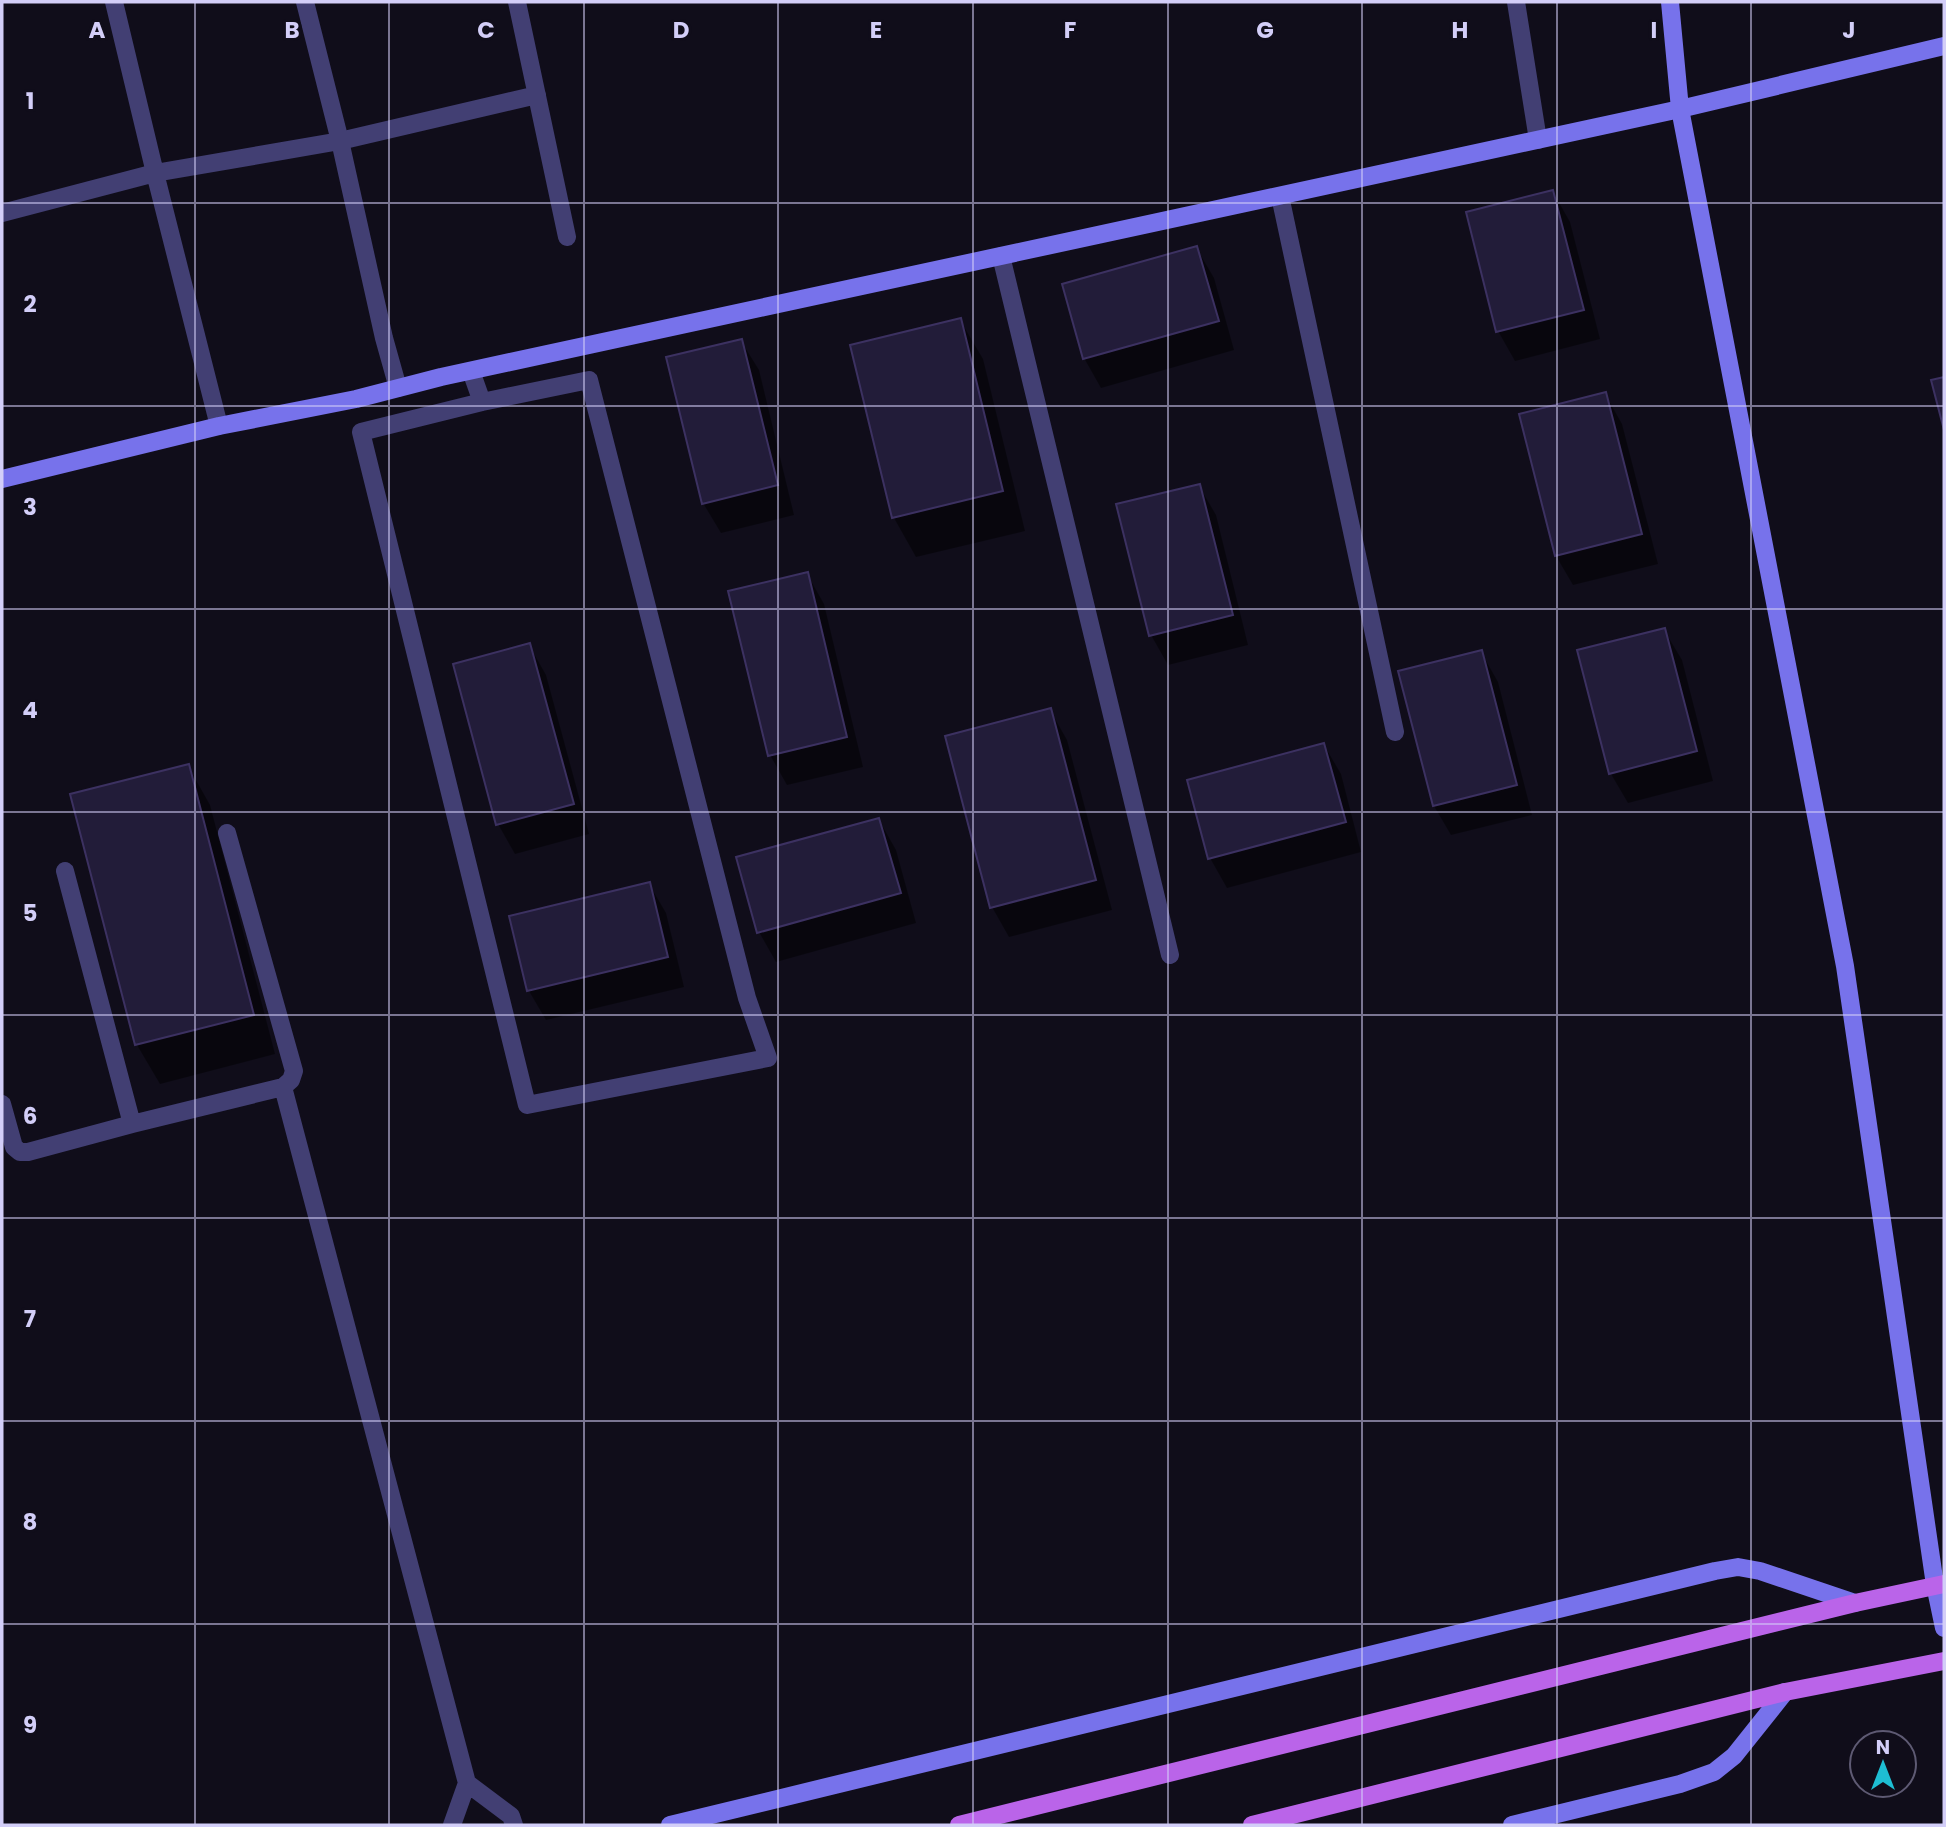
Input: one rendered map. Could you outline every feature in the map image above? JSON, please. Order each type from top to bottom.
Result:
[{"type":"main road","points":[[959,1825],[1940,1584]]},
{"type":"main road","points":[[1252,1825],[1785,1692],[1944,1661]]},
{"type":"street","points":[[114,2],[219,426]]},
{"type":"street","points":[[305,2],[398,388]]},
{"type":"street","points":[[517,2],[567,237]]},
{"type":"street","points":[[1516,2],[1538,139]]},
{"type":"street","points":[[1670,2],[1680,109],[1845,965],[1940,1584],[1944,1628]]},
{"type":"street","points":[[2,479],[219,426],[1680,109],[1944,46]]},
{"type":"street","points":[[2,213],[155,173],[340,141],[537,95]]},
{"type":"street","points":[[1280,196],[1395,732]]},
{"type":"street","points":[[1001,256],[1170,955]]},
{"type":"street","points":[[471,371],[482,402]]},
{"type":"street","points":[[589,380],[747,998],[768,1058],[527,1105],[361,432],[482,402],[589,380]]},
{"type":"street","points":[[2,1104],[14,1147],[20,1152],[28,1152],[283,1087],[291,1080],[294,1071],[227,833]]},
{"type":"street","points":[[65,872],[132,1124]]},
{"type":"street","points":[[283,1087],[467,1783],[452,1825]]},
{"type":"street","points":[[670,1825],[1715,1570],[1738,1567],[1760,1571],[1855,1603]]},
{"type":"street","points":[[1512,1825],[1680,1784],[1714,1772],[1734,1756],[1785,1692]]},
{"type":"street","points":[[467,1783],[511,1816],[514,1825]]},
{"type":"building","points":[[1553,190],[1584,310],[1496,332],[1466,212]]},
{"type":"building","points":[[1197,246],[1219,321],[1083,359],[1062,284]]},
{"type":"building","points":[[961,318],[1003,491],[892,518],[850,345]]},
{"type":"building","points":[[742,339],[778,485],[702,504],[666,357]]},
{"type":"building","points":[[1944,377],[1944,430],[1931,380]]},
{"type":"building","points":[[1606,392],[1642,534],[1555,556],[1519,414]]},
{"type":"building","points":[[1200,484],[1233,615],[1149,636],[1116,504]]},
{"type":"building","points":[[808,572],[847,737],[768,756],[728,591]]},
{"type":"building","points":[[1665,628],[1697,751],[1609,774],[1577,650]]},
{"type":"building","points":[[530,643],[574,804],[496,825],[453,664]]},
{"type":"building","points":[[1482,650],[1517,785],[1433,806],[1398,671]]},
{"type":"building","points":[[1051,708],[1096,880],[990,908],[945,736]]},
{"type":"building","points":[[1324,743],[1346,822],[1208,859],[1187,780]]},
{"type":"building","points":[[189,764],[254,1015],[135,1045],[70,794]]},
{"type":"building","points":[[879,818],[901,893],[757,933],[736,857]]},
{"type":"building","points":[[650,882],[668,957],[527,991],[509,916]]}]
